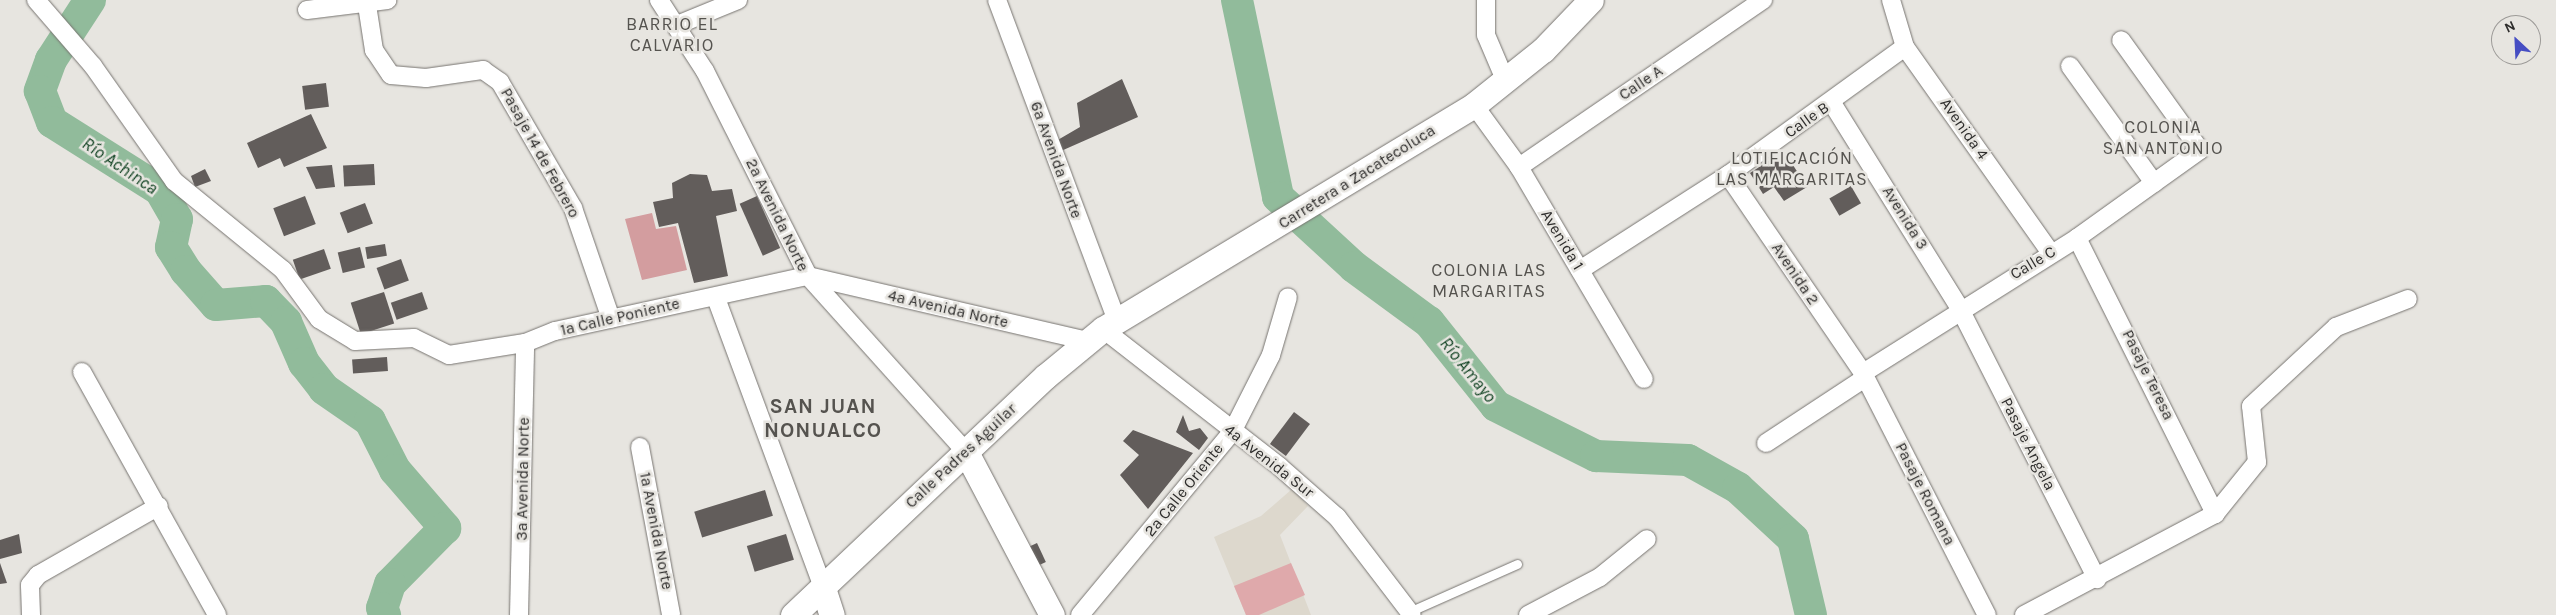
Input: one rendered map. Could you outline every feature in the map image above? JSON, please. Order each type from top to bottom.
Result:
[{"type":"main road","name":"Carretera a Zacatecoluca","points":[[1102,330],[1266,233],[1474,105],[1506,82],[1592,0]]},
{"type":"main road","name":"Calle Padres Aguilar","points":[[793,615],[966,452],[1102,330]]},
{"type":"main road","points":[[966,452],[1052,615]]},
{"type":"main road","points":[[823,588],[832,615]]},
{"type":"street","points":[[307,10],[368,5],[387,0]]},
{"type":"street","name":"2a Avenida Norte","points":[[659,0],[706,70],[808,276],[966,452]]},
{"type":"street","points":[[676,25],[738,0]]},
{"type":"street","name":"6a Avenida Norte","points":[[997,0],[1102,330]]},
{"type":"street","points":[[1486,0],[1486,35],[1506,82]]},
{"type":"street","name":"Calle A","points":[[1519,167],[1762,0]]},
{"type":"street","name":"Avenida 4","points":[[1891,0],[1905,47],[2050,252]]},
{"type":"street","name":"1a Calle Poniente","points":[[37,2],[94,66],[174,182],[283,270],[318,319],[355,341],[414,338],[449,355],[525,343],[611,319],[716,298],[808,276]]},
{"type":"street","name":"Pasaje 14 de Febrero","points":[[368,5],[374,50],[391,75],[426,78],[483,70],[500,82],[573,208],[611,319]]},
{"type":"street","name":"Calle C","points":[[1766,443],[1960,309],[2050,252],[2077,238],[2200,150],[2121,40]]},
{"type":"street","name":"Calle B","points":[[1580,270],[1728,175],[1832,102],[1905,47]]},
{"type":"street","points":[[2070,66],[2154,182]]},
{"type":"street","name":"Avenida 3","points":[[1832,102],[1960,309]]},
{"type":"street","name":"Avenida 1","points":[[1474,105],[1519,167],[1644,379]]},
{"type":"street","name":"Avenida 2","points":[[1728,175],[1864,376]]},
{"type":"street","name":"Pasaje Teresa","points":[[2077,238],[2215,514]]},
{"type":"street","name":"4a Avenida Norte","points":[[808,276],[1102,330]]},
{"type":"street","name":"2a Calle Oriente","points":[[1080,615],[1232,432],[1271,355],[1288,297]]},
{"type":"street","points":[[716,298],[823,588]]},
{"type":"street","points":[[2024,615],[2097,579],[2215,514],[2257,462],[2250,406],[2336,327],[2408,299]]},
{"type":"street","name":"Pasaje Angela","points":[[1960,309],[2097,579]]},
{"type":"street","name":"4a Avenida Sur","points":[[1102,330],[1337,517],[1412,613]]},
{"type":"street","name":"3a Avenida Norte","points":[[519,615],[525,343]]},
{"type":"street","points":[[82,372],[159,506],[217,615]]},
{"type":"street","name":"Pasaje Romana","points":[[1864,376],[1987,615]]},
{"type":"street","name":"1a Avenida Norte","points":[[640,447],[672,615]]},
{"type":"street","points":[[31,615],[30,584],[38,575],[159,506]]},
{"type":"street","points":[[1528,615],[1600,577],[1647,539]]},
{"type":"lane","points":[[1412,613],[1517,564]]},
{"type":"shaded area","points":[[652,213],[656,229],[676,226],[687,270],[642,280],[625,219]]},
{"type":"shaded area","points":[[1292,489],[1308,506],[1280,535],[1311,615],[1246,615],[1214,537],[1261,516]]},
{"type":"shaded area","points":[[1291,563],[1305,595],[1259,615],[1246,615],[1234,586]]},
{"type":"building","points":[[1122,79],[1138,117],[1061,151],[1056,141],[1080,127],[1077,103]]},
{"type":"building","points":[[326,83],[329,107],[305,110],[302,86]]},
{"type":"building","points":[[311,114],[327,148],[284,167],[280,158],[258,168],[247,143]]},
{"type":"building","points":[[1784,151],[1807,187],[1784,201],[1774,187],[1763,194],[1750,173]]},
{"type":"building","points":[[374,164],[375,185],[344,187],[343,166]]},
{"type":"building","points":[[332,165],[335,187],[316,189],[306,167]]},
{"type":"building","points":[[205,169],[211,181],[195,187],[191,176]]},
{"type":"building","points":[[690,174],[707,175],[712,191],[732,189],[737,211],[716,216],[728,276],[694,283],[678,223],[659,227],[653,202],[673,198],[672,183]]},
{"type":"building","points":[[1851,186],[1861,203],[1839,216],[1829,198]]},
{"type":"building","points":[[305,196],[316,224],[284,236],[273,208]]},
{"type":"building","points":[[757,196],[780,248],[763,256],[740,204]]},
{"type":"building","points":[[365,203],[373,224],[348,233],[340,213]]},
{"type":"building","points":[[385,244],[387,256],[367,259],[365,247]]},
{"type":"building","points":[[360,247],[365,267],[343,273],[338,253]]},
{"type":"building","points":[[324,249],[331,269],[300,280],[293,260]]},
{"type":"building","points":[[401,259],[409,281],[384,290],[377,268]]},
{"type":"building","points":[[384,292],[394,323],[361,334],[351,303]]},
{"type":"building","points":[[422,292],[428,309],[397,320],[391,303]]},
{"type":"building","points":[[387,357],[388,371],[353,373],[352,359]]},
{"type":"building","points":[[1294,412],[1310,424],[1286,456],[1270,444]]},
{"type":"building","points":[[1183,415],[1189,431],[1200,428],[1208,438],[1199,450],[1176,432]]},
{"type":"building","points":[[1133,430],[1193,453],[1148,509],[1120,475],[1139,455],[1123,441]]},
{"type":"building","points":[[765,490],[773,516],[702,537],[694,512]]},
{"type":"building","points":[[19,534],[22,553],[0,559],[0,540]]},
{"type":"building","points":[[786,534],[794,560],[755,572],[747,546]]},
{"type":"building","points":[[1037,543],[1046,562],[1034,568],[1025,548]]},
{"type":"building","points":[[0,563],[7,583],[0,584]]},
{"type":"waterway","name":"Río Achinca","points":[[90,0],[51,60],[40,91],[52,122],[160,190],[177,219],[171,247],[186,271],[216,305],[266,301],[286,322],[304,363],[324,389],[370,421],[395,470],[445,528],[390,584],[382,608],[385,615]]},
{"type":"waterway","name":"Río Amayo","points":[[1237,0],[1278,197],[1354,267],[1429,322],[1496,406],[1596,456],[1688,460],[1738,488],[1793,539],[1811,615]]},
{"type":"district","name":"BARRIO EL CALVARIO","points":[[672,35]]},
{"type":"district","name":"COLONIA SAN ANTONIO","points":[[2163,138]]},
{"type":"district","name":"LOTIFICACIÓN LAS MARGARITAS","points":[[1792,169]]},
{"type":"district","name":"COLONIA LAS MARGARITAS","points":[[1489,281]]},
{"type":"district","name":"SAN JUAN NONUALCO","points":[[823,418]]}]
